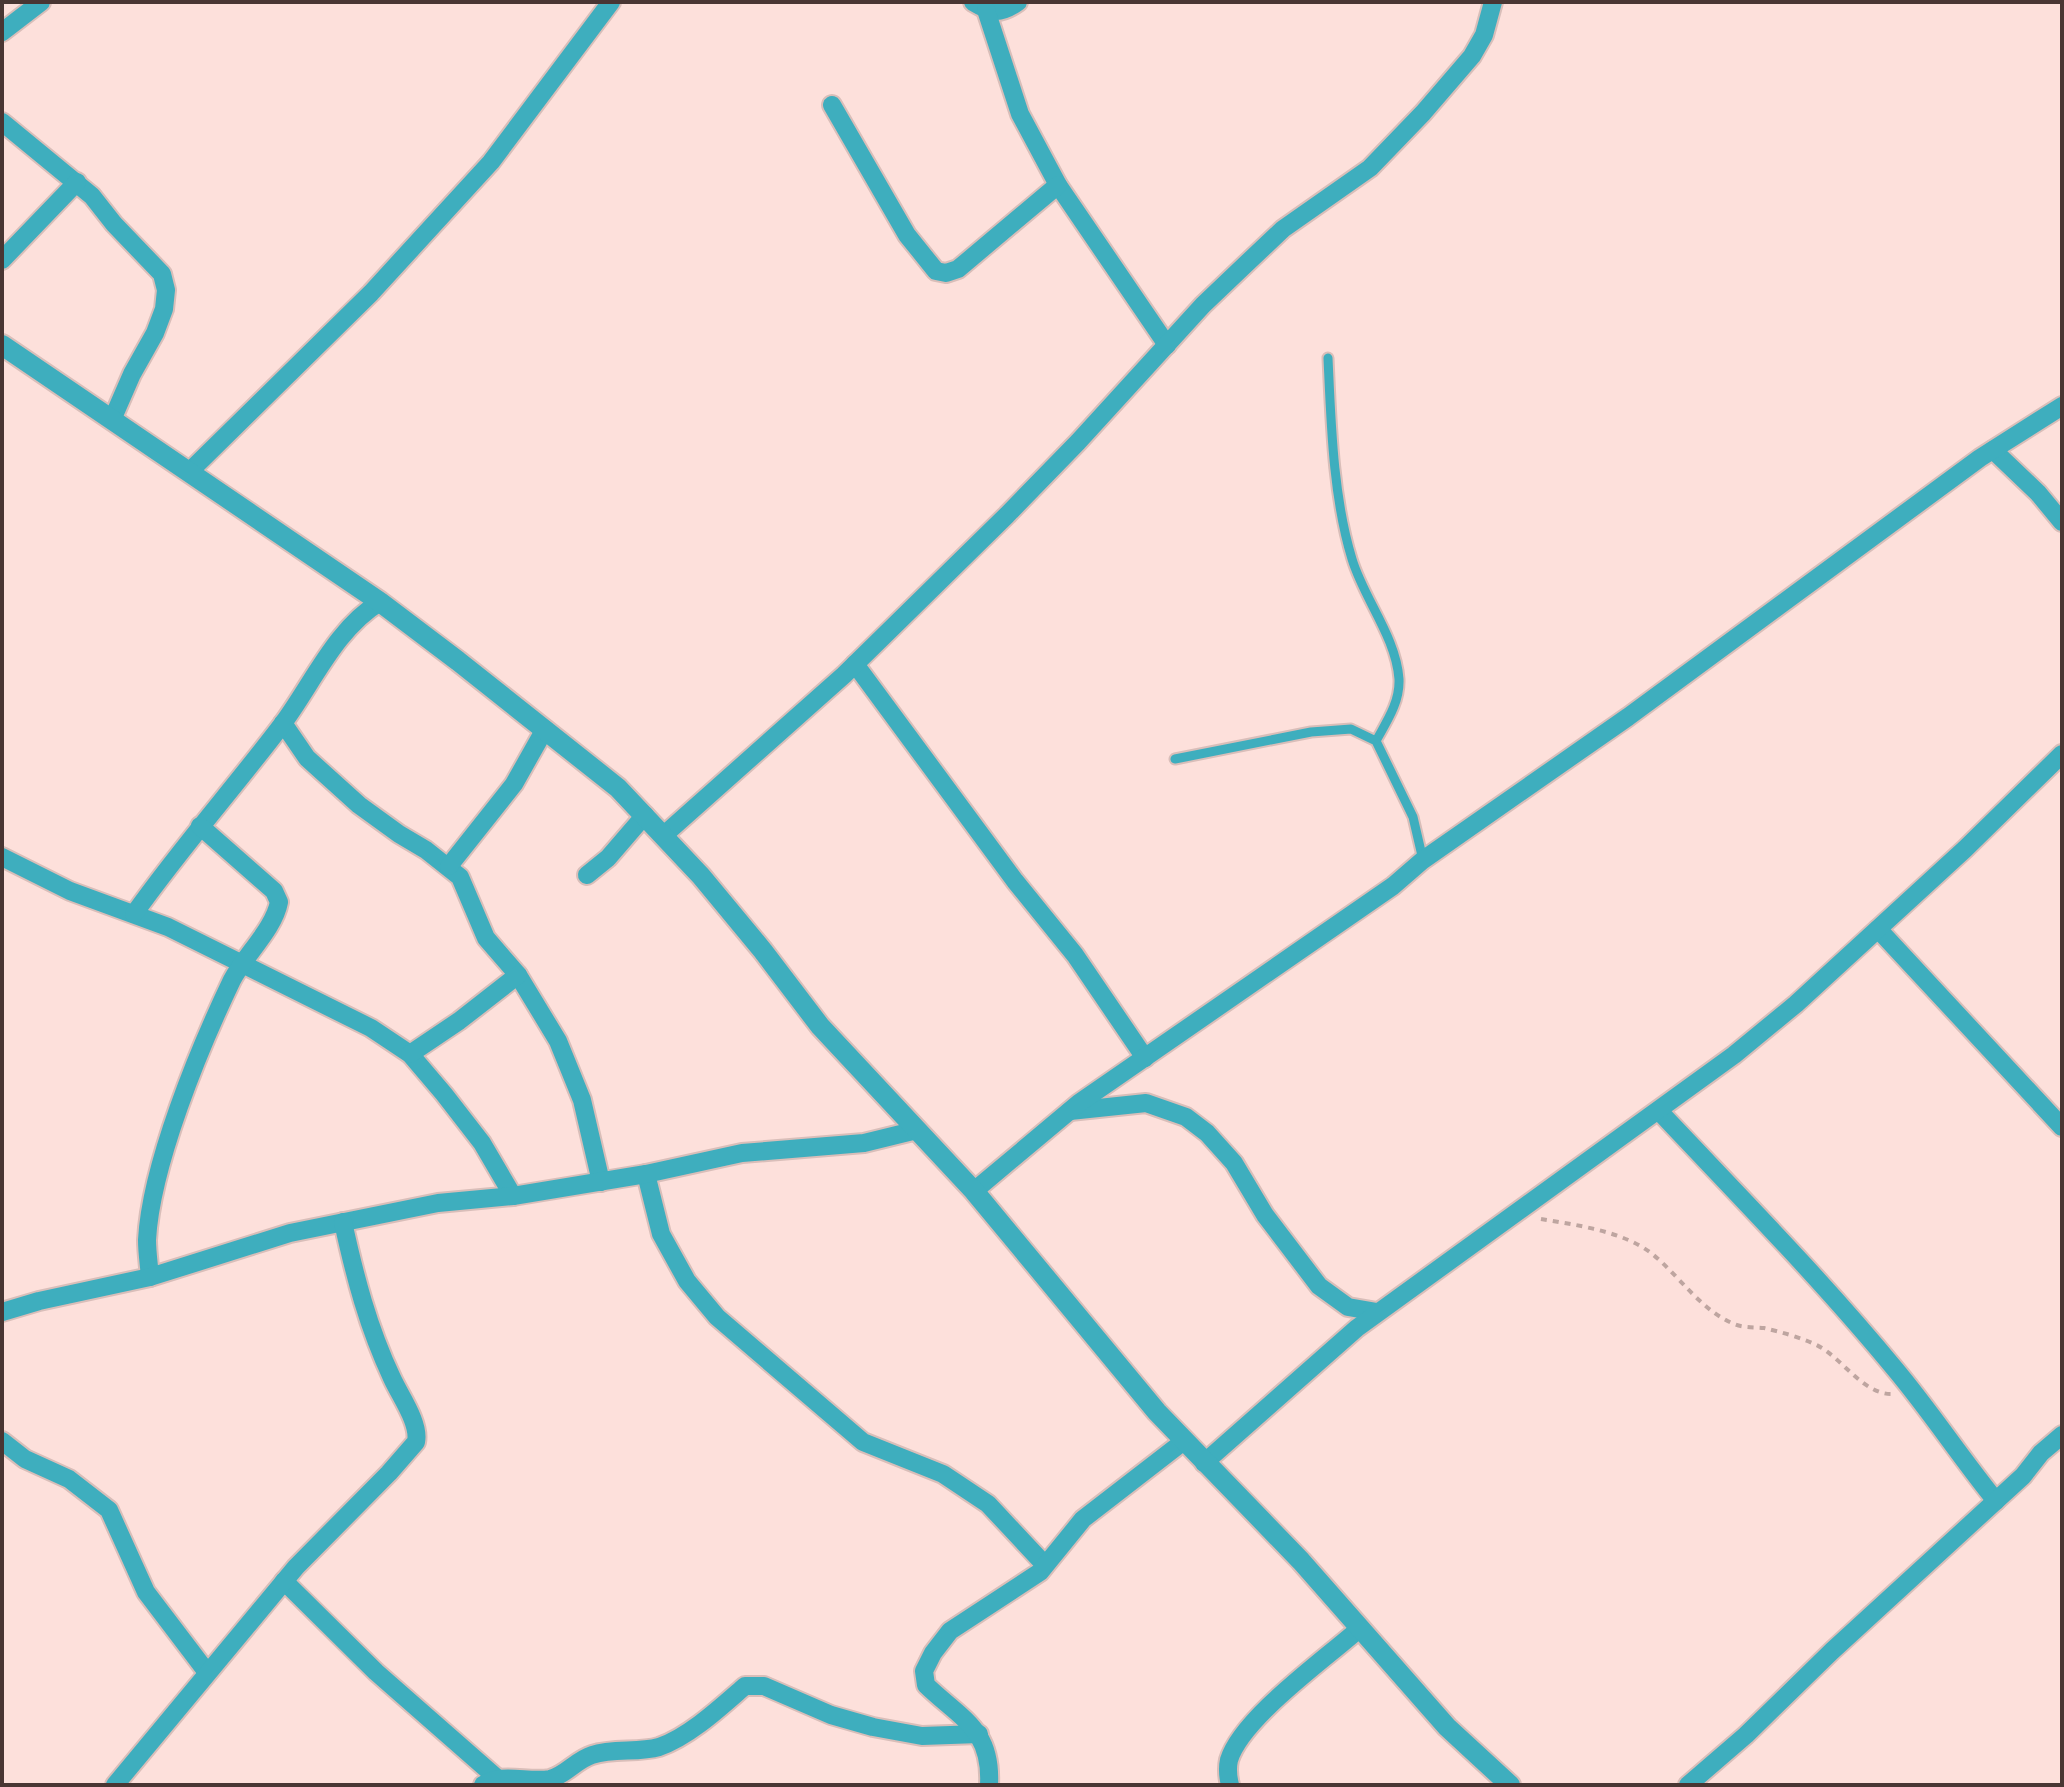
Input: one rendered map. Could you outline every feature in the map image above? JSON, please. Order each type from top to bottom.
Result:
[{"type":"street","points":[[2,32],[41,2]]},
{"type":"street","points":[[189,472],[371,293],[491,162],[611,2]]},
{"type":"street","points":[[979,6],[999,13],[1018,2]]},
{"type":"street","points":[[664,835],[855,664],[1017,505],[1203,305],[1283,229],[1370,168],[1472,56],[1484,35],[1493,2]]},
{"type":"street","points":[[979,6],[1020,114],[1058,185],[1167,345]]},
{"type":"street","points":[[832,105],[907,235],[936,271],[946,273],[958,269],[1058,185]]},
{"type":"street","points":[[2,122],[92,196],[162,274],[166,290],[164,309],[112,420]]},
{"type":"street","points":[[2,260],[77,182]]},
{"type":"street","points":[[2,345],[380,602],[618,788],[664,835],[763,951],[820,1026],[974,1191],[1139,1391],[1204,1463],[1301,1561],[1447,1727],[1510,1785]]},
{"type":"street","points":[[974,1191],[1068,1112],[1393,886],[1423,860],[1628,717],[1993,450],[2062,406]]},
{"type":"street","points":[[1993,450],[2038,493],[2062,522]]},
{"type":"street","points":[[134,914],[283,723],[315,674],[362,613],[380,602]]},
{"type":"street","points":[[855,664],[1015,881],[1075,955],[1145,1058]]},
{"type":"street","points":[[283,723],[307,758],[359,805],[449,866],[460,877],[486,938],[518,975],[558,1041],[582,1100],[601,1182]]},
{"type":"street","points":[[449,866],[508,793],[545,729]]},
{"type":"street","points":[[1204,1463],[1286,1388],[1377,1312],[1659,1111],[1796,1004],[2062,754]]},
{"type":"street","points":[[587,875],[608,858],[645,815]]},
{"type":"street","points":[[150,1277],[147,1241],[156,1187],[176,1120],[241,963],[272,921],[279,902],[274,891],[200,826]]},
{"type":"street","points":[[2,857],[70,891],[168,927],[371,1028],[410,1054],[482,1143],[513,1196]]},
{"type":"street","points":[[1878,929],[2062,1127]]},
{"type":"street","points":[[410,1054],[518,975]]},
{"type":"street","points":[[1068,1112],[1146,1103],[1186,1117],[1207,1133],[1234,1163],[1265,1215],[1319,1286],[1348,1307],[1377,1312]]},
{"type":"street","points":[[1659,1111],[1782,1240],[1897,1371],[1996,1501]]},
{"type":"street","points":[[2,1312],[150,1277],[290,1233],[438,1203],[513,1196],[601,1182],[742,1153],[864,1143],[917,1130]]},
{"type":"street","points":[[646,1174],[661,1234],[687,1281],[717,1317],[863,1442],[943,1474],[988,1504],[1045,1565]]},
{"type":"street","points":[[115,1785],[206,1671],[284,1581],[406,1456],[418,1437],[359,1297],[343,1222]]},
{"type":"street","points":[[1688,1785],[1746,1735],[1832,1651],[2023,1476],[2041,1453],[2062,1435]]},
{"type":"street","points":[[2,1441],[25,1459],[69,1479],[109,1510],[146,1592],[206,1671]]},
{"type":"street","points":[[989,1785],[990,1765],[985,1743],[964,1717],[926,1685],[924,1671],[933,1653],[950,1631],[1040,1572],[1083,1519],[1184,1441]]},
{"type":"street","points":[[2041,1453],[2062,1454]]},
{"type":"street","points":[[284,1581],[492,1782],[541,1780],[555,1777],[590,1755],[617,1749],[660,1747],[724,1706],[745,1686],[764,1686],[831,1715],[873,1727],[922,1736],[979,1734]]},
{"type":"street","points":[[1230,1785],[1230,1758],[1255,1721],[1359,1629]]},
{"type":"lane","points":[[1328,358],[1341,510],[1347,542],[1358,579],[1390,646],[1399,675],[1395,705],[1376,741]]},
{"type":"lane","points":[[1175,759],[1324,731],[1351,729],[1376,741],[1413,817],[1423,860]]},
{"type":"path","points":[[1511,1215],[1556,1222],[1624,1239],[1649,1251],[1712,1312],[1737,1325],[1765,1329],[1819,1346],[1879,1394],[1913,1394]]}]
